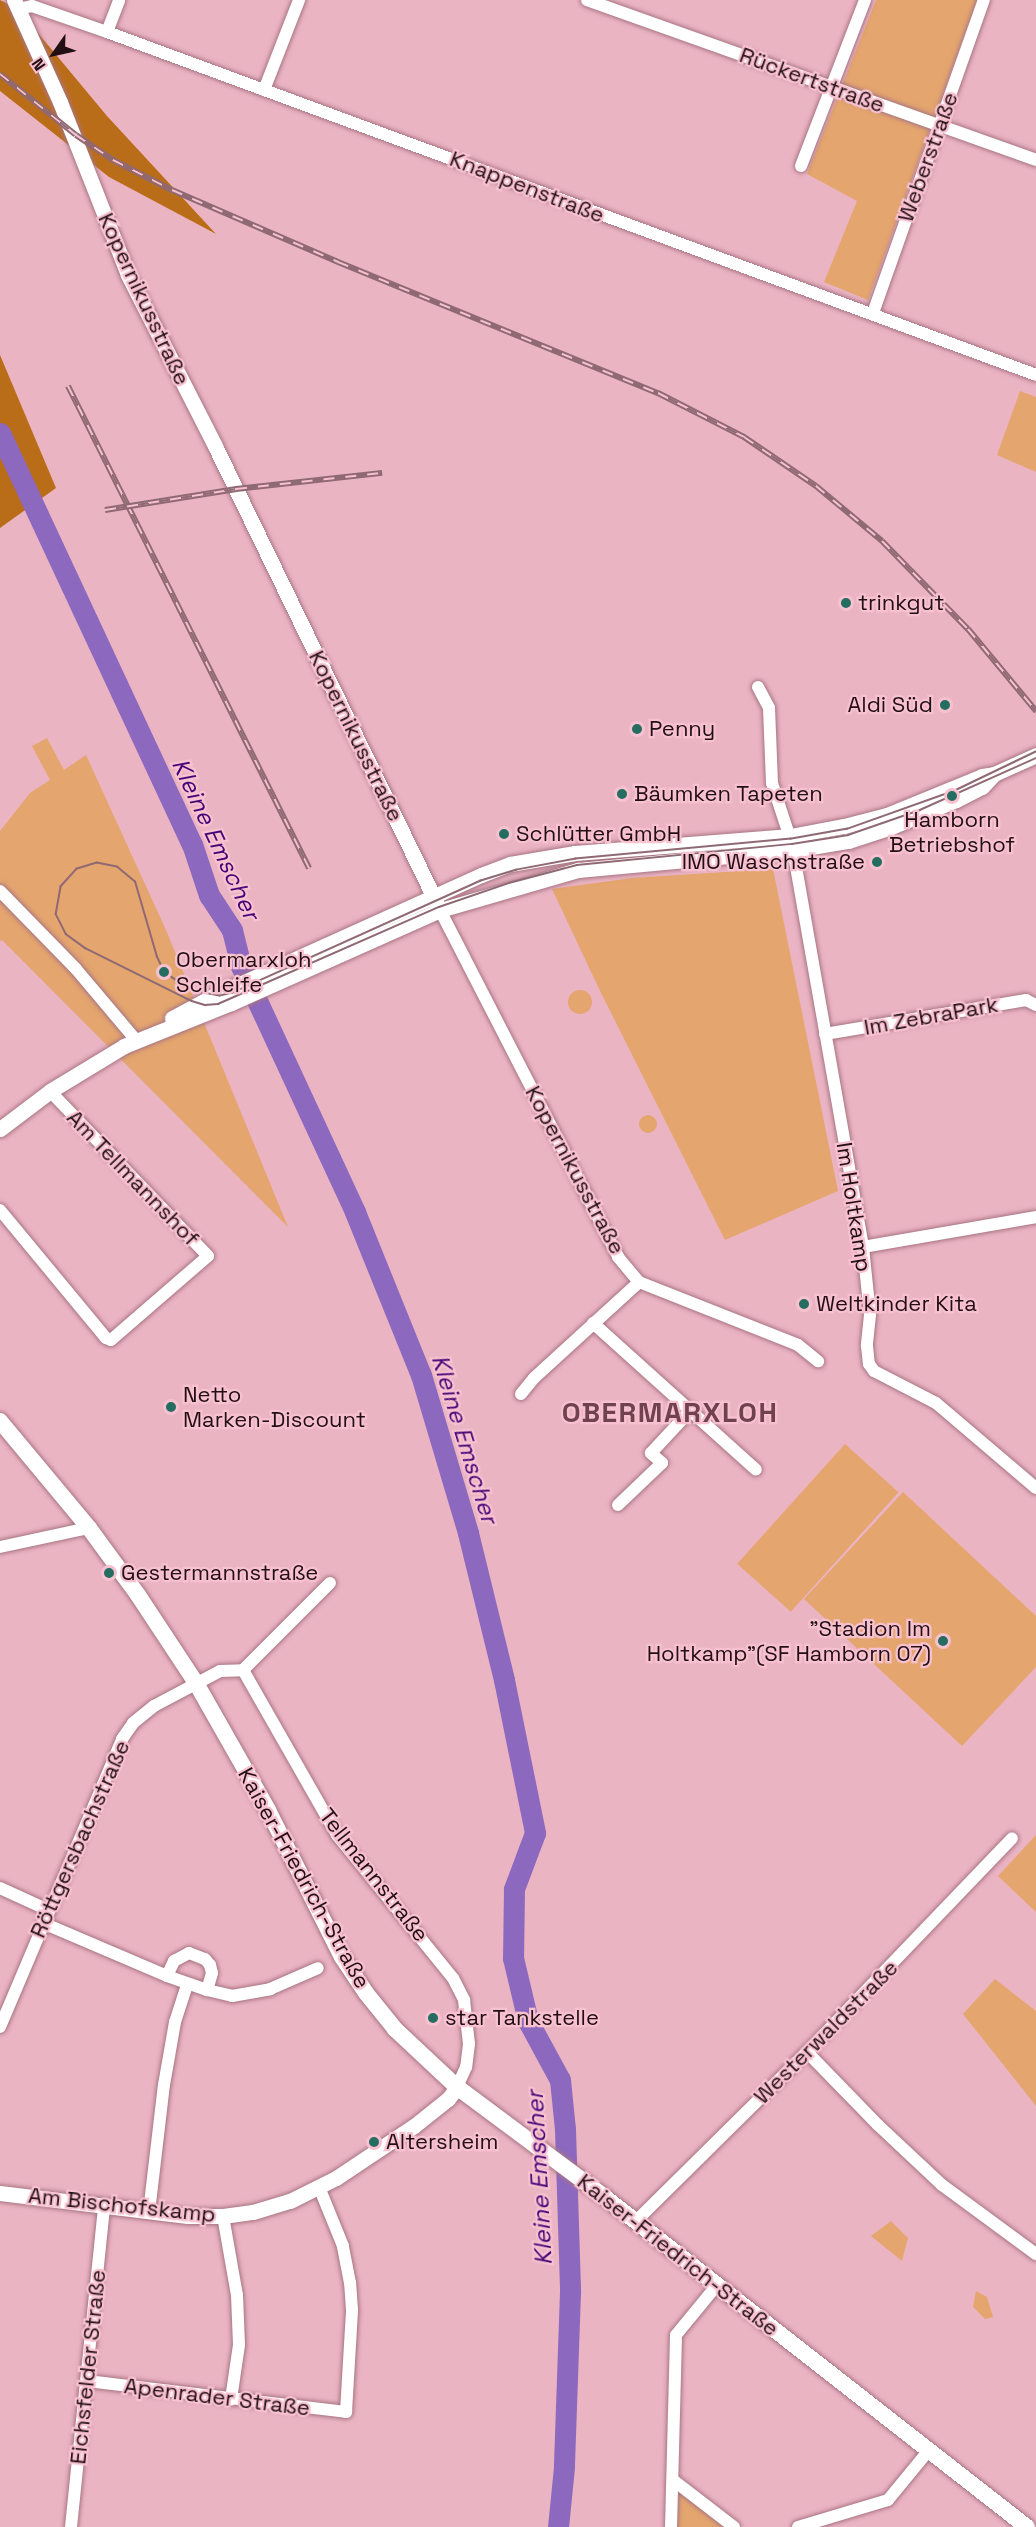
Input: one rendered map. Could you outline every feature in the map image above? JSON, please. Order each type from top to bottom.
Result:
[{"type":"main road","name":"Kaiser-Friedrich-Straße","points":[[0,1421],[88,1528],[138,1594],[196,1683],[268,1810],[342,1956],[366,1994],[395,2029],[457,2087],[592,2187],[1027,2527]]},
{"type":"street","points":[[107,32],[119,0]]},
{"type":"street","points":[[264,90],[299,0]]},
{"type":"street","name":"Rückertstraße","points":[[587,0],[1036,160]]},
{"type":"street","points":[[801,166],[865,0]]},
{"type":"street","name":"Weberstraße","points":[[873,313],[984,0]]},
{"type":"street","name":"Knappenstraße","points":[[16,5],[32,6],[107,32],[1036,375]]},
{"type":"street","name":"Kopernikusstraße","points":[[16,5],[60,102],[128,275],[215,446],[437,903],[618,1257],[639,1282],[798,1345],[818,1361]]},
{"type":"street","name":"Im Holtkamp","points":[[758,687],[769,708],[772,783],[792,843],[863,1247],[870,1315],[867,1346],[869,1364],[874,1371],[936,1403],[1036,1488]]},
{"type":"street","points":[[0,1129],[50,1091],[136,1040],[437,903],[481,875],[527,861],[576,853],[848,841],[891,827],[982,787],[994,774],[1036,755]]},
{"type":"street","points":[[437,903],[578,870],[792,843]]},
{"type":"street","points":[[0,891],[76,969],[136,1040]]},
{"type":"street","name":"Im ZebraPark","points":[[825,1034],[1026,1000],[1036,1005]]},
{"type":"street","name":"Am Tellmannshof","points":[[0,1210],[106,1338],[111,1340],[208,1256],[50,1091]]},
{"type":"street","points":[[863,1247],[1036,1217]]},
{"type":"street","points":[[521,1394],[534,1378],[639,1282]]},
{"type":"street","points":[[593,1323],[756,1470]]},
{"type":"street","points":[[618,1505],[662,1462],[651,1453],[691,1410]]},
{"type":"street","points":[[0,1547],[88,1528]]},
{"type":"street","points":[[196,1683],[220,1671],[243,1670],[330,1583]]},
{"type":"street","name":"Tellmannstraße","points":[[243,1670],[337,1835],[453,1978],[464,2000],[469,2044],[466,2067],[457,2087]]},
{"type":"street","name":"Röttgersbachstraße","points":[[0,2027],[122,1739],[133,1723],[154,1706],[196,1683]]},
{"type":"street","name":"Westerwaldstraße","points":[[636,2221],[807,2052],[1012,1838]]},
{"type":"street","points":[[0,1888],[48,1910]]},
{"type":"street","points":[[43,1923],[187,1985],[232,1996],[270,1989],[318,1968]]},
{"type":"street","points":[[167,1976],[174,1960],[181,1955],[198,1954],[205,1959],[212,1973],[207,1990]]},
{"type":"street","points":[[149,2212],[164,2085],[175,2022],[187,1985]]},
{"type":"street","points":[[807,2052],[878,2125],[942,2185],[1036,2254]]},
{"type":"street","name":"Am Bischofskamp","points":[[0,2193],[149,2212],[222,2217],[253,2212],[290,2201],[370,2157],[448,2099],[457,2087]]},
{"type":"street","name":"Apenrader Straße","points":[[87,2381],[346,2412],[352,2317],[350,2283],[343,2246],[319,2187]]},
{"type":"street","name":"Eichsfelder Straße","points":[[71,2527],[104,2206]]},
{"type":"street","points":[[222,2217],[237,2295],[239,2345],[231,2399]]},
{"type":"street","points":[[671,2527],[676,2335],[717,2285]]},
{"type":"street","points":[[798,2527],[888,2500],[929,2450]]},
{"type":"street","points":[[673,2480],[734,2527]]},
{"type":"shaded area","points":[[0,0],[18,9],[107,116],[216,234],[109,177],[0,91]]},
{"type":"shaded area","points":[[876,0],[977,0],[868,300],[824,282],[857,201],[807,174]]},
{"type":"shaded area","points":[[0,355],[56,488],[0,528]]},
{"type":"shaded area","points":[[1020,391],[1036,397],[1036,472],[997,455]]},
{"type":"shaded area","points":[[47,738],[64,770],[86,755],[166,930],[288,1227],[2,940],[0,941],[0,831],[30,793],[50,780],[32,746]]},
{"type":"shaded area","points":[[773,869],[838,1191],[725,1240],[601,993],[552,889],[632,878]]},
{"type":"shaded area","points":[[580,990],[588,994],[592,1002],[588,1010],[580,1014],[572,1010],[568,1002],[572,994]]},
{"type":"shaded area","points":[[648,1115],[654,1118],[657,1124],[654,1130],[648,1133],[642,1130],[639,1124],[642,1118]]},
{"type":"shaded area","points":[[845,1444],[899,1492],[791,1612],[737,1564]]},
{"type":"shaded area","name":"\"Stadion Im Holtkamp\"(SF Hamborn 07)","points":[[903,1492],[1036,1616],[1036,1667],[962,1746],[804,1599]]},
{"type":"shaded area","points":[[1036,1835],[1036,1912],[998,1876]]},
{"type":"shaded area","points":[[995,1979],[1036,2011],[1036,2106],[963,2014]]},
{"type":"shaded area","points":[[891,2221],[908,2238],[902,2261],[871,2236]]},
{"type":"shaded area","points":[[976,2291],[987,2297],[993,2317],[985,2319],[973,2307]]},
{"type":"shaded area","points":[[679,2490],[725,2527],[677,2527]]},
{"type":"waterway","name":"Kleine Emscher","points":[[0,433],[192,844],[209,895],[232,930],[241,966],[355,1212],[421,1375],[468,1533],[504,1680],[535,1833],[514,1889],[513,1958],[528,2021],[560,2080],[565,2129],[570,2292],[564,2467],[558,2527]]},
{"type":"tram line","points":[[1036,752],[955,791],[848,829],[791,839],[576,859],[517,870],[481,881],[233,993],[220,996],[191,991],[164,972],[157,957],[135,882],[117,867],[97,863],[77,869],[61,887],[56,914],[66,934],[85,948],[192,1001],[205,1005],[218,1004],[439,907],[509,883],[577,865],[792,844],[848,835],[920,810],[1036,758]]},
{"type":"railway","points":[[0,74],[76,135],[113,160],[172,190],[338,262],[658,393],[744,437],[816,486],[882,541],[968,629],[1036,711]]},
{"type":"railway","points":[[68,386],[309,868]]},
{"type":"railway","points":[[105,510],[236,489],[382,473]]},
{"type":"place","name":"trinkgut","points":[[846,603]]},
{"type":"place","name":"Aldi Süd","points":[[945,705]]},
{"type":"place","name":"Penny","points":[[637,729]]},
{"type":"place","name":"Bäumken Tapeten","points":[[622,794]]},
{"type":"place","name":"Hamborn Betriebshof","points":[[952,796]]},
{"type":"place","name":"Schlütter GmbH","points":[[504,834]]},
{"type":"place","name":"IMO Waschstraße","points":[[877,862]]},
{"type":"place","name":"Obermarxloh Schleife","points":[[164,972]]},
{"type":"place","name":"Weltkinder Kita","points":[[804,1304]]},
{"type":"place","name":"Netto Marken-Discount","points":[[171,1407]]},
{"type":"place","name":"Gestermannstraße","points":[[109,1573]]},
{"type":"place","name":"\"Stadion Im Holtkamp\"(SF Hamborn 07)","points":[[943,1641]]},
{"type":"place","name":"star Tankstelle","points":[[433,2018]]},
{"type":"place","name":"Altersheim","points":[[374,2142]]},
{"type":"district","name":"OBERMARXLOH","points":[[670,1412]]}]
